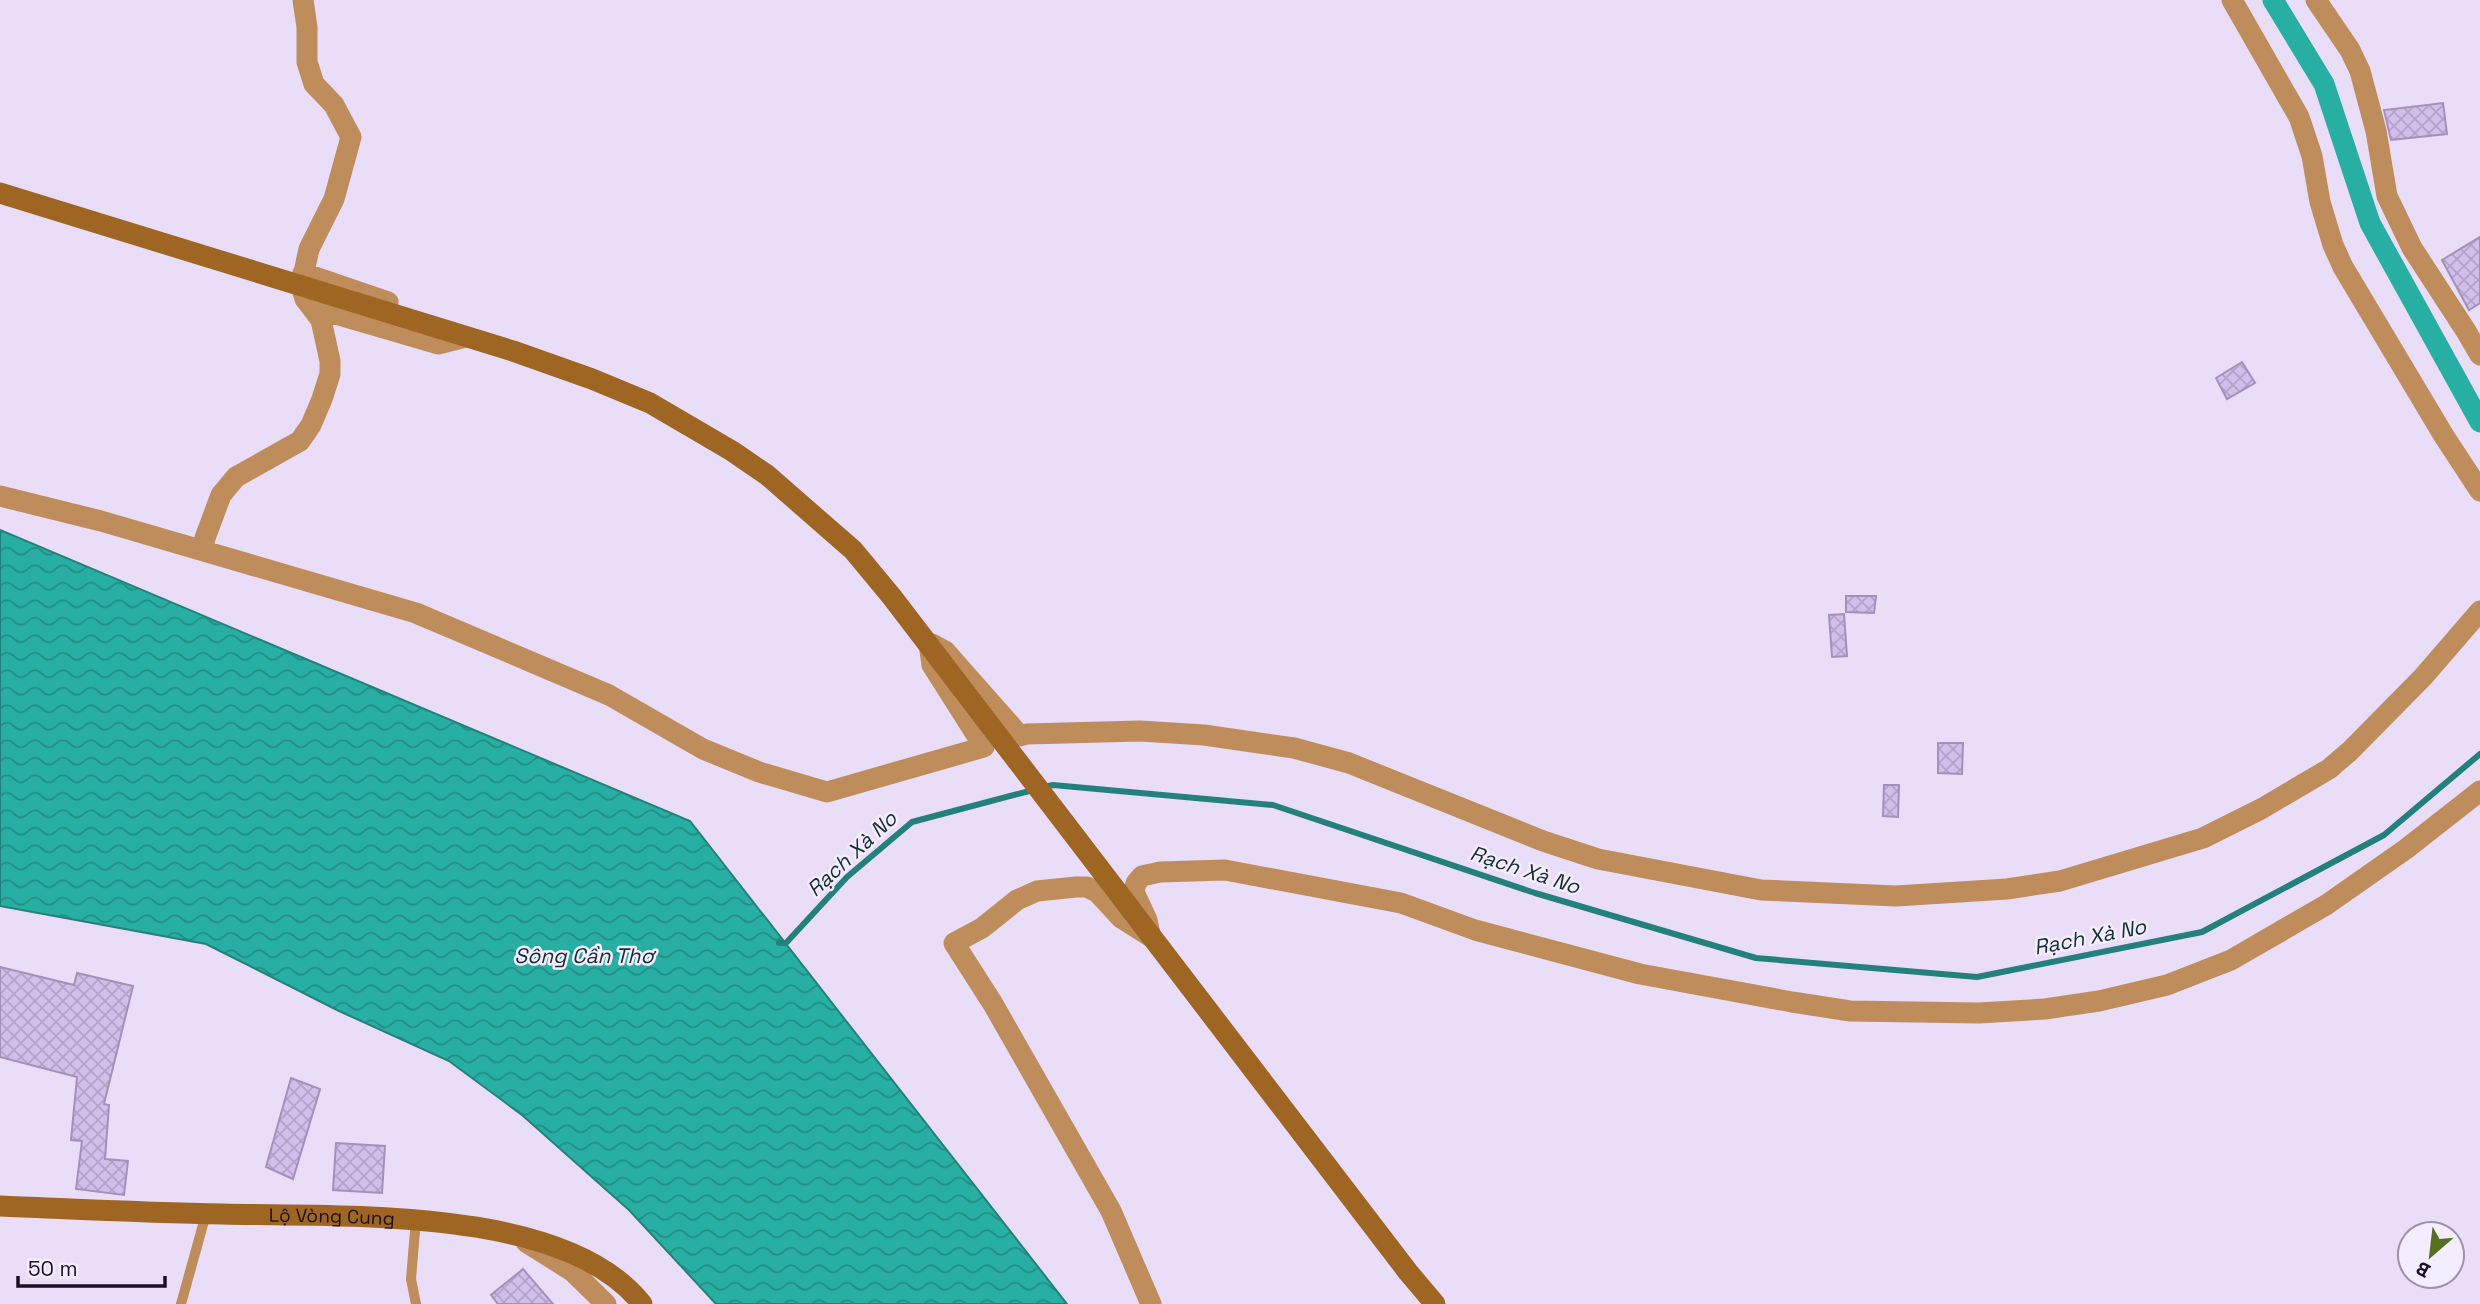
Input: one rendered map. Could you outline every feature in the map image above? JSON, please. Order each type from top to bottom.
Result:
[{"type":"street","points":[[203,550],[222,495],[236,477],[299,440],[311,425],[330,374],[331,361],[321,320],[304,299],[301,286],[309,249],[334,199],[351,137],[334,105],[314,84],[310,73],[303,0]]},
{"type":"street","points":[[2232,0],[2299,117],[2312,156],[2320,202],[2343,267],[2480,491]]},
{"type":"street","points":[[2316,0],[2350,50],[2360,71],[2376,131],[2385,190],[2402,229],[2480,355]]},
{"type":"street","points":[[0,193],[466,337],[592,379],[650,403],[767,475],[853,550],[928,642],[1408,1272],[1436,1304]]},
{"type":"street","points":[[303,273],[443,321],[466,337]]},
{"type":"street","points":[[314,311],[332,313],[438,344],[466,337]]},
{"type":"street","points":[[0,496],[203,550],[415,612],[608,695],[703,749],[759,772],[827,792],[984,747],[932,665],[928,642]]},
{"type":"street","points":[[928,642],[945,651],[1020,736],[1140,731],[1255,741],[1349,763],[1543,841],[1598,859],[1761,890],[1896,896],[2007,889],[2060,880],[2203,838],[2231,826],[2329,769],[2368,734],[2383,715],[2423,677],[2480,611]]},
{"type":"street","points":[[1151,937],[1147,920],[1134,892],[1136,883],[1142,876],[1160,872],[1225,870],[1401,903],[1475,930],[1640,974],[1792,1002],[1850,1011],[1979,1013],[2045,1009],[2167,985],[2231,960],[2326,905],[2406,849],[2480,791]]},
{"type":"street","points":[[1151,937],[1121,918],[1097,891],[1076,887],[1037,891],[1017,900],[982,928],[954,943],[993,1004],[1111,1211],[1151,1304]]},
{"type":"street","name":"Lộ Vòng Cung","points":[[0,1206],[416,1219],[539,1241],[585,1260],[614,1277],[642,1304]]},
{"type":"street","points":[[516,1235],[572,1271],[606,1304]]},
{"type":"lane","points":[[181,1304],[206,1214]]},
{"type":"lane","points":[[416,1219],[411,1279],[416,1304]]},
{"type":"water","name":"Sông Cần Thơ","points":[[0,530],[690,821],[1067,1304],[716,1304],[629,1210],[522,1115],[449,1061],[339,1011],[206,944],[0,906]]},
{"type":"building","points":[[2443,103],[2447,134],[2391,140],[2384,110]]},
{"type":"building","points":[[2480,237],[2480,303],[2469,310],[2442,260]]},
{"type":"building","points":[[2242,362],[2255,383],[2227,399],[2216,378]]},
{"type":"building","points":[[1846,596],[1876,596],[1874,613],[1846,612]]},
{"type":"building","points":[[1844,614],[1847,656],[1832,657],[1829,615]]},
{"type":"building","points":[[1938,743],[1963,743],[1962,774],[1938,773]]},
{"type":"building","points":[[1884,785],[1899,785],[1898,817],[1883,816]]},
{"type":"building","points":[[0,967],[74,985],[77,973],[133,986],[104,1104],[109,1105],[105,1159],[128,1161],[124,1195],[76,1189],[82,1141],[71,1140],[77,1077],[0,1057]]},
{"type":"building","points":[[291,1078],[320,1089],[293,1179],[266,1167]]},
{"type":"building","points":[[336,1143],[385,1146],[382,1193],[333,1190]]},
{"type":"building","points":[[523,1269],[553,1304],[498,1304],[491,1295]]},
{"type":"waterway","points":[[2273,0],[2324,84],[2370,223],[2480,422]]},
{"type":"waterway","name":"Rạch Xà No","points":[[1044,787],[1053,785],[1273,805],[1535,893],[1756,958],[1977,977],[2202,932],[2384,835],[2480,754]]},
{"type":"waterway","name":"Rạch Xà No","points":[[779,943],[786,943],[847,877],[912,822],[1033,790]]}]
